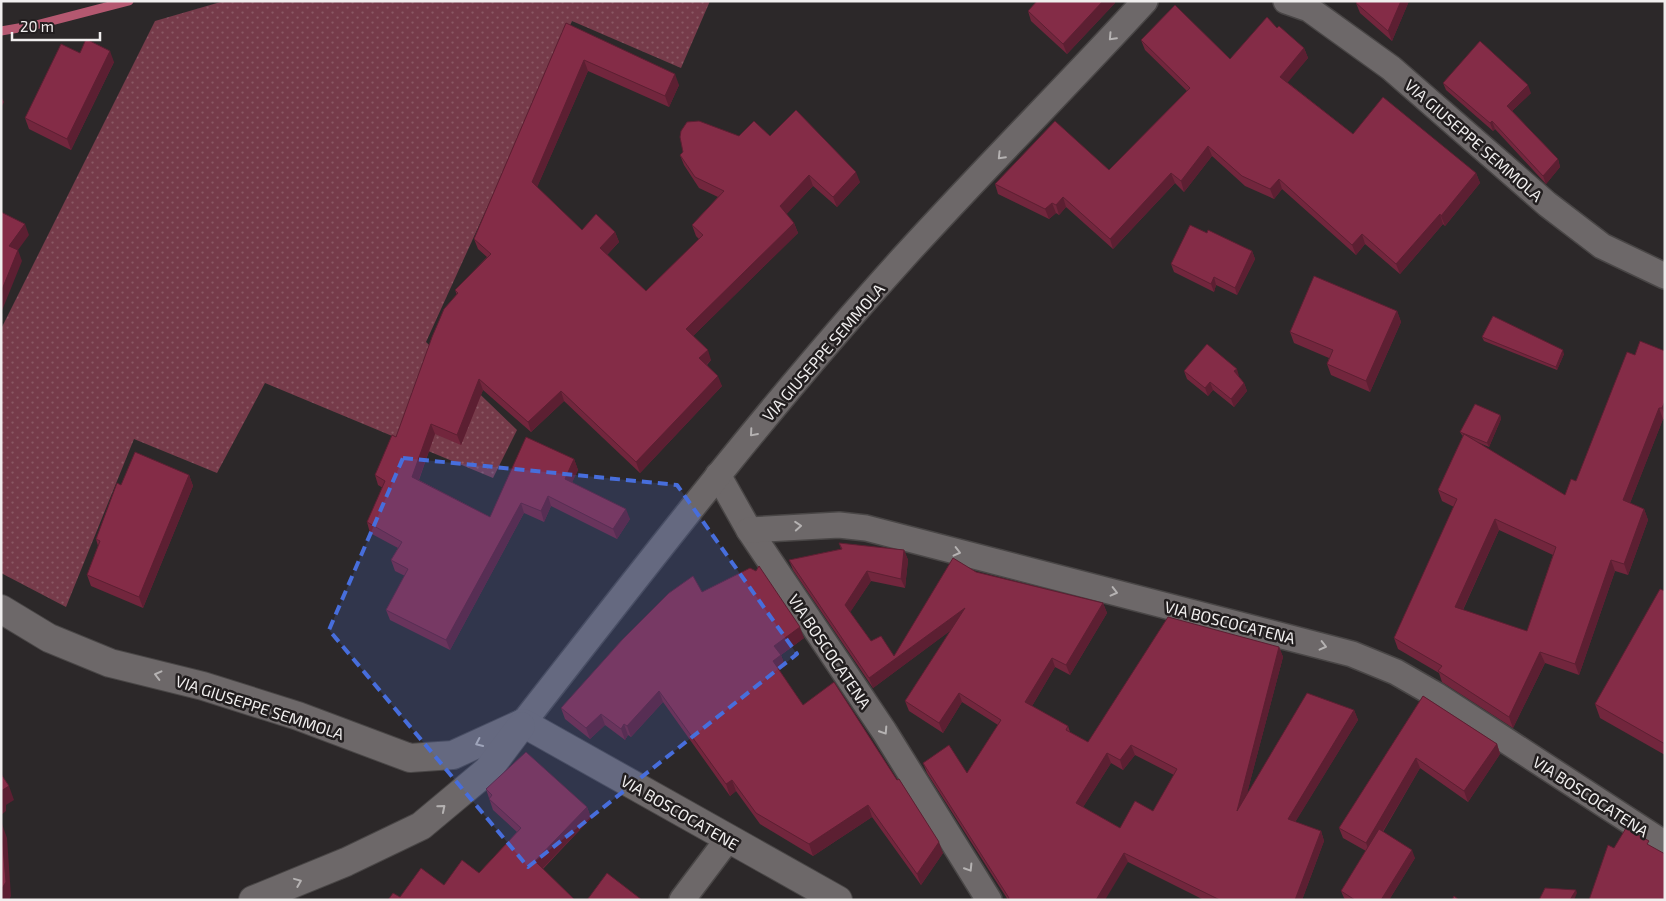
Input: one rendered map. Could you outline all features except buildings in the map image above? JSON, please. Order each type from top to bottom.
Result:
[{"type":"street","name":"VIA GIUSEPPE SEMMOLA","points":[[253,900],[346,862],[421,826],[488,770],[718,475],[902,259],[1058,97],[1145,1]]},
{"type":"street","name":"VIA GIUSEPPE SEMMOLA","points":[[1286,1],[1309,9],[1391,68],[1547,204],[1602,246],[1665,276]]},
{"type":"street","name":"VIA BOSCOCATENA","points":[[718,475],[749,530],[884,731],[989,900]]},
{"type":"street","name":"VIA BOSCOCATENA","points":[[749,530],[839,524],[866,528],[1352,654],[1396,672],[1436,695],[1665,844]]},
{"type":"street","name":"VIA GIUSEPPE SEMMOLA","points":[[1,609],[49,638],[110,662],[232,695],[298,716],[410,758],[452,755],[523,723]]},
{"type":"street","name":"VIA BOSCOCATENE","points":[[523,723],[838,900]]},
{"type":"street","points":[[682,900],[728,839]]},
{"type":"highlighted area","points":[[403,458],[677,485],[797,654],[528,867],[329,630]]},
{"type":"shaded area","points":[[224,1],[710,1],[681,68],[572,21],[426,342],[517,430],[493,478],[265,383],[217,473],[134,439],[66,607],[1,573],[1,329],[155,21]]},
{"type":"waterway","points":[[1,31],[36,25],[129,1]]}]
